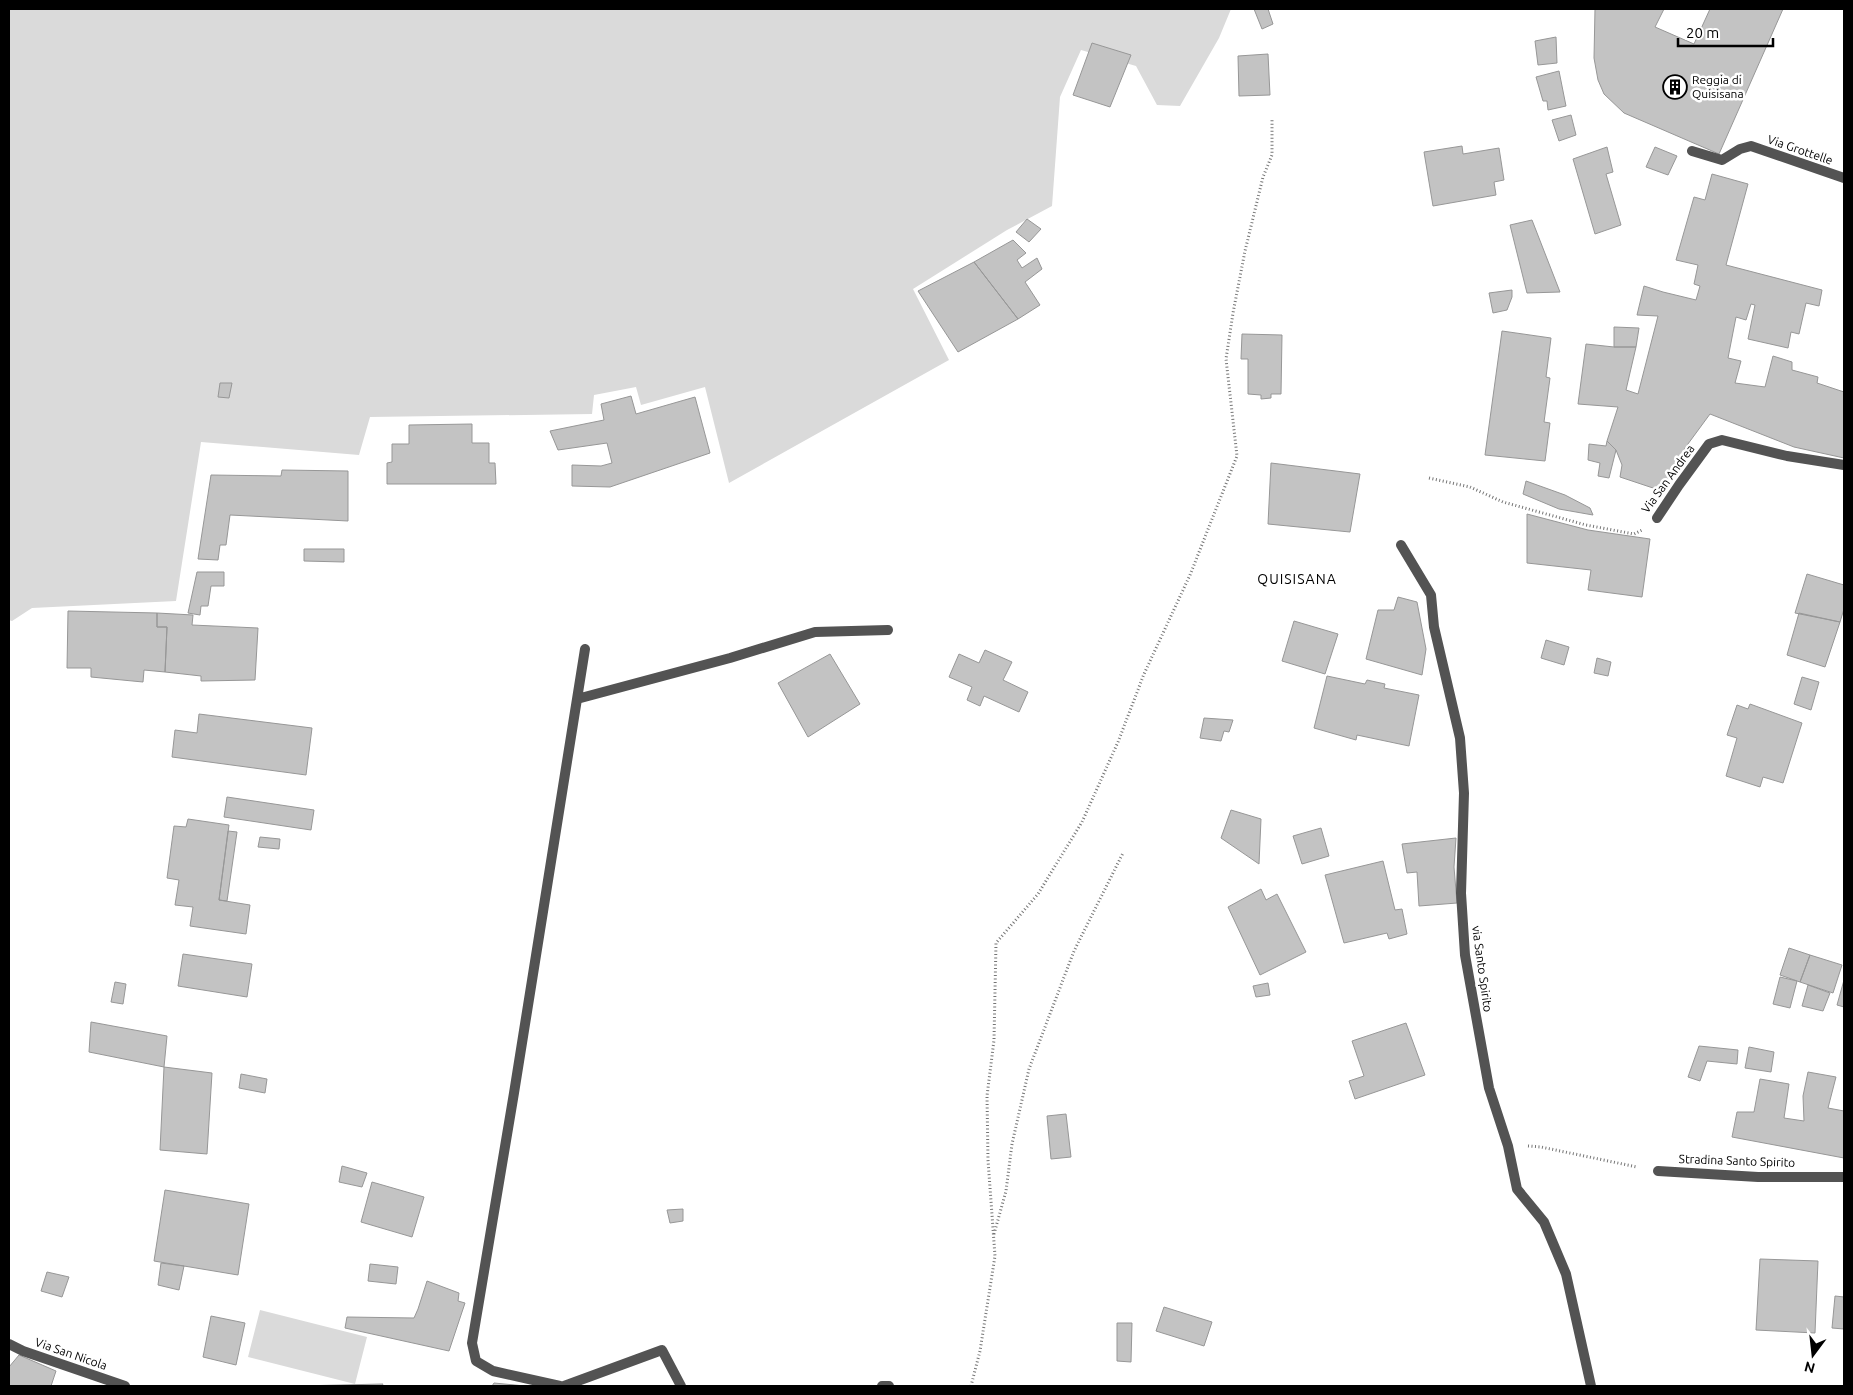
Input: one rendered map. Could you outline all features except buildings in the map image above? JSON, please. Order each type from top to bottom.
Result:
[{"type":"street","name":"Via Grottelle","points":[[1692,151],[1722,160],[1740,149],[1752,146],[1844,178]]},
{"type":"street","name":"Via San Andrea","points":[[1657,518],[1709,444],[1722,440],[1788,456],[1844,465]]},
{"type":"street","name":"via Santo Spirito","points":[[1401,545],[1431,595],[1434,627],[1460,738],[1464,793],[1461,894],[1465,955],[1489,1088],[1508,1146],[1517,1189],[1544,1222],[1566,1274],[1591,1386]]},
{"type":"street","points":[[577,699],[730,658],[815,632],[888,630]]},
{"type":"street","points":[[585,649],[472,1342],[476,1362],[494,1371],[562,1386],[662,1350],[682,1386]]},
{"type":"street","name":"Stradina Santo Spirito","points":[[1658,1171],[1758,1177],[1844,1176]]},
{"type":"street","name":"Via San Nicola","points":[[9,1344],[23,1351],[125,1386]]},
{"type":"street","points":[[882,1386],[889,1386]]},
{"type":"path","points":[[971,1386],[982,1342],[995,1256],[988,1160],[987,1096],[994,1040],[996,943],[1038,894],[1082,822],[1118,742],[1144,674],[1190,575],[1237,456],[1226,359],[1245,251],[1263,177],[1272,155],[1272,118]]},
{"type":"path","name":"Via San Andrea","points":[[1429,478],[1470,487],[1503,502],[1542,513],[1586,525],[1634,534],[1643,530],[1657,518]]},
{"type":"path","points":[[994,1237],[1006,1191],[1012,1144],[1029,1069],[1074,951],[1123,853]]},
{"type":"path","points":[[1508,1146],[1541,1147],[1658,1171]]},
{"type":"shaded area","points":[[9,9],[1231,9],[1219,38],[1180,106],[1157,105],[1136,66],[1081,50],[1060,97],[1052,206],[1007,230],[913,289],[949,360],[729,483],[705,387],[641,405],[636,387],[594,395],[592,414],[370,417],[359,455],[201,442],[176,601],[32,608],[12,621],[9,620]]},
{"type":"shaded area","points":[[260,1310],[367,1337],[355,1384],[248,1357]]},
{"type":"place","name":"Reggia di Quisisana","points":[[1675,87]]},
{"type":"district","name":"QUISISANA","points":[[1297,579]]}]
